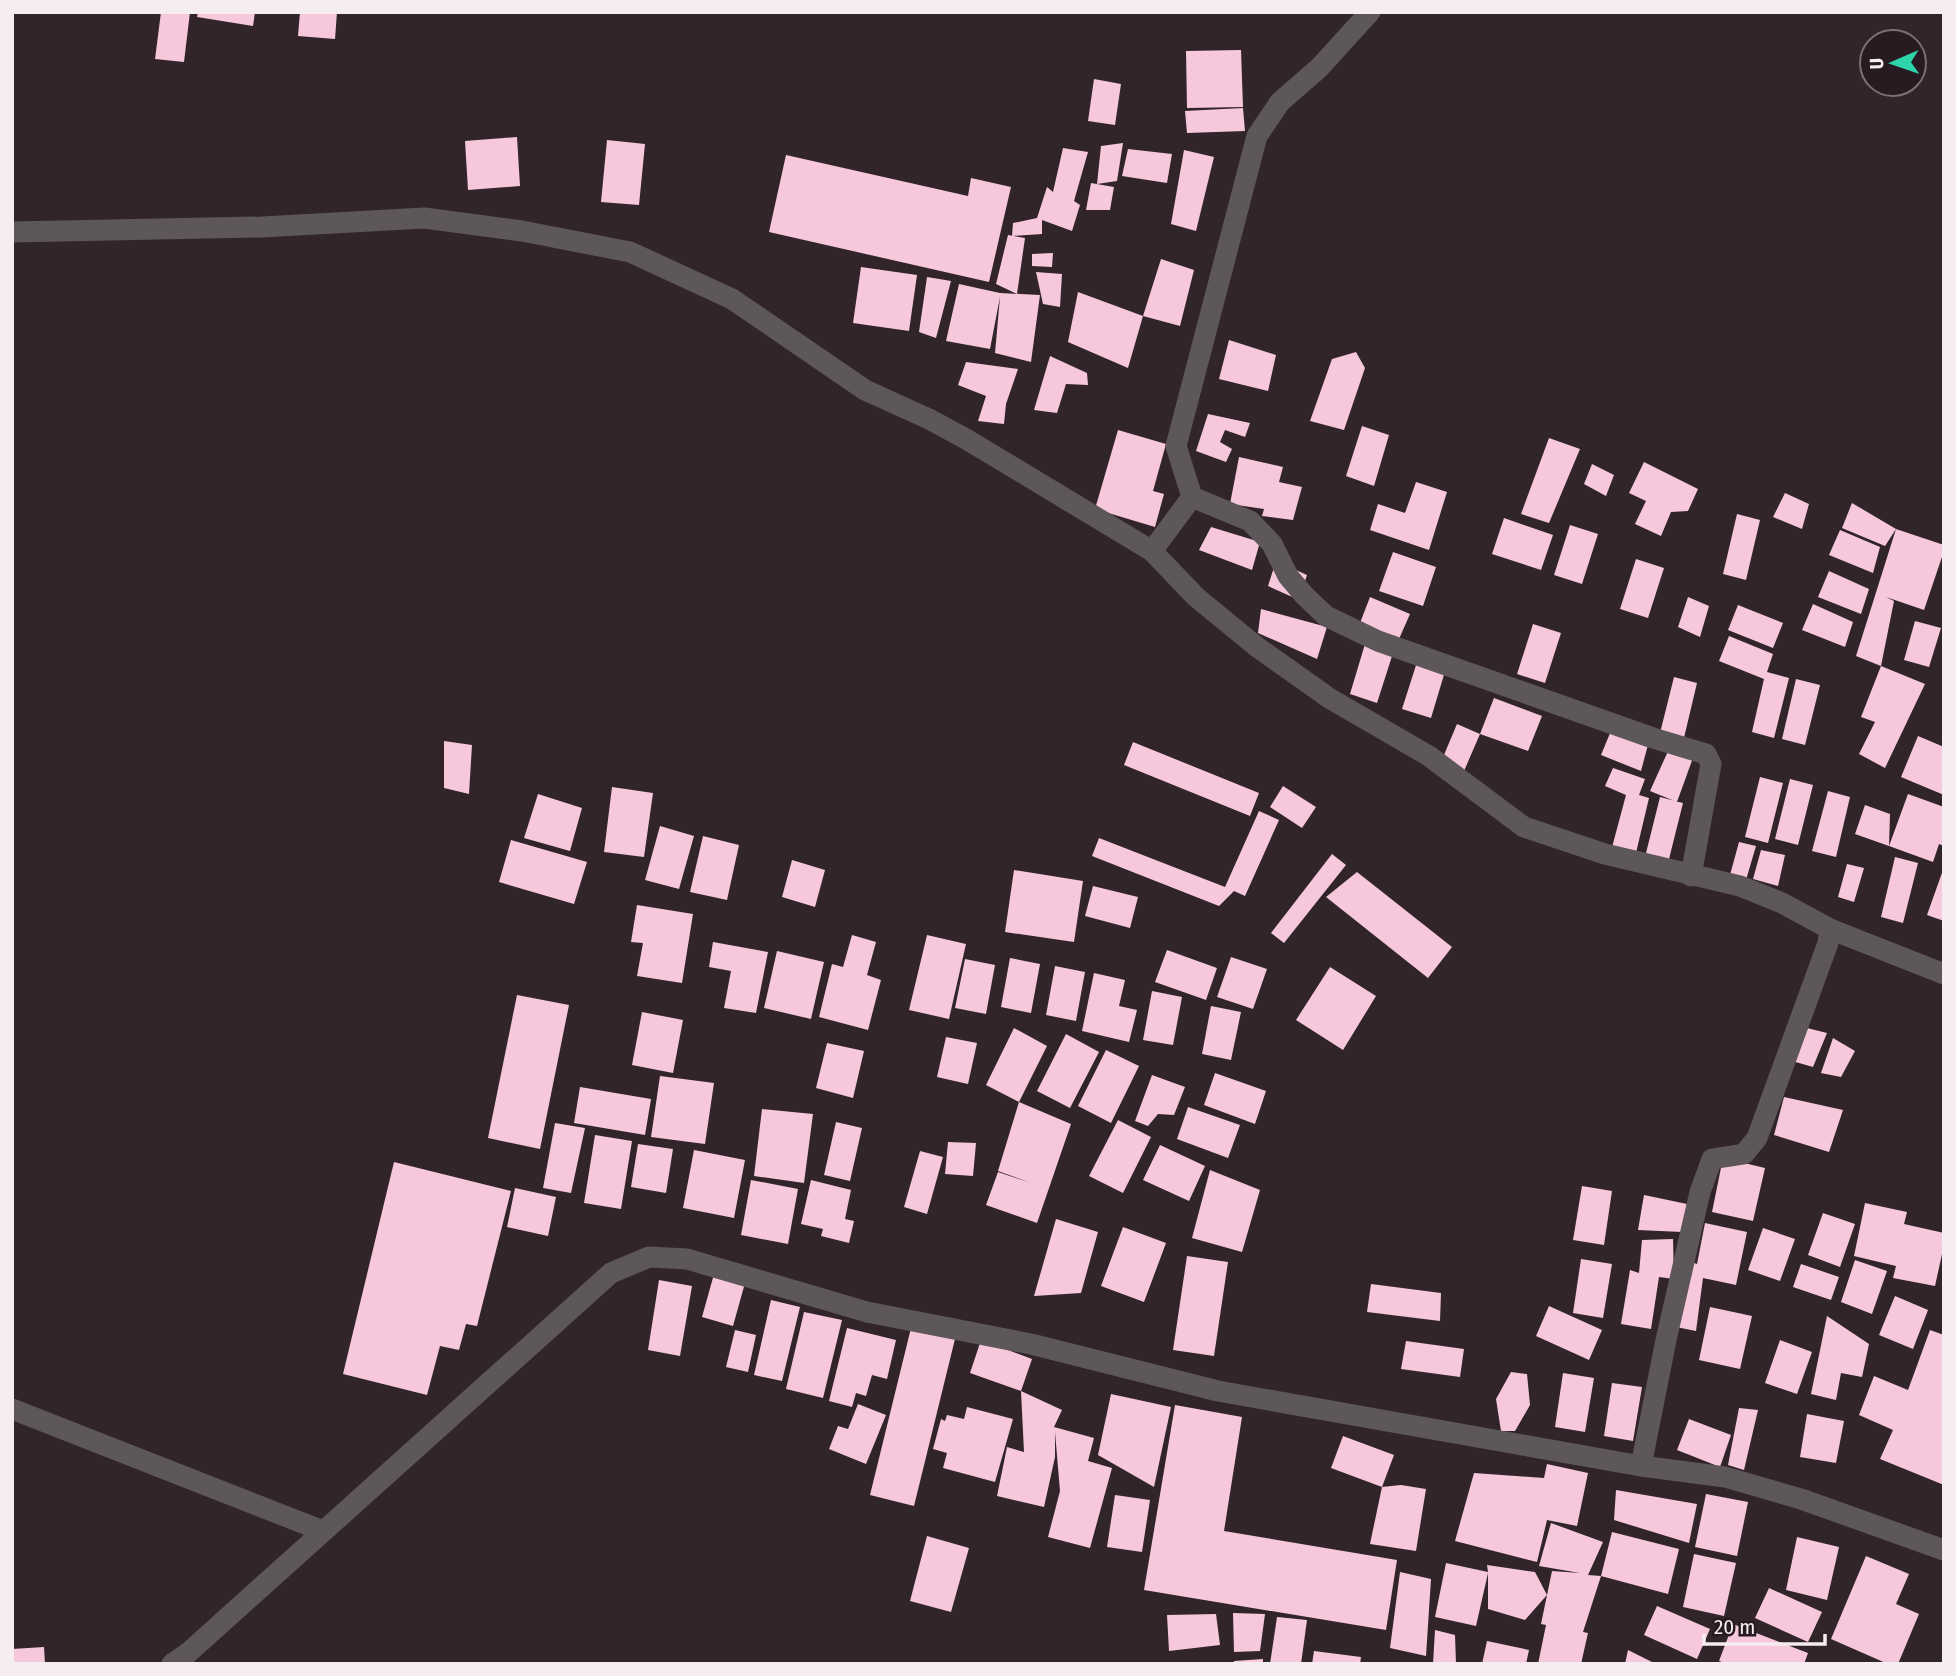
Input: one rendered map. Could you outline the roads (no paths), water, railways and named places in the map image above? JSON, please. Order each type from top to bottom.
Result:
[{"type":"street","points":[[1192,497],[1176,446],[1257,136],[1280,102],[1319,68],[1370,12]]},
{"type":"street","points":[[12,232],[262,227],[424,218],[522,231],[630,252],[732,299],[865,390],[966,439],[1152,551],[1196,597],[1257,647],[1329,698],[1429,756],[1524,827],[1605,854],[1740,886],[1782,903],[1830,929],[1944,974]]},
{"type":"street","points":[[1152,551],[1192,497]]},
{"type":"street","points":[[1192,497],[1250,521],[1272,544],[1288,576],[1326,616],[1378,641],[1653,738],[1706,754],[1711,764],[1691,876]]},
{"type":"street","points":[[1641,1466],[1665,1340],[1700,1192],[1712,1159],[1744,1154],[1757,1138],[1828,943],[1830,929]]},
{"type":"street","points":[[172,1664],[188,1653],[611,1273],[649,1257],[687,1259],[867,1312],[1031,1344],[1218,1391],[1641,1466],[1725,1477],[1801,1499],[1944,1550]]},
{"type":"street","points":[[12,1409],[323,1531]]}]
